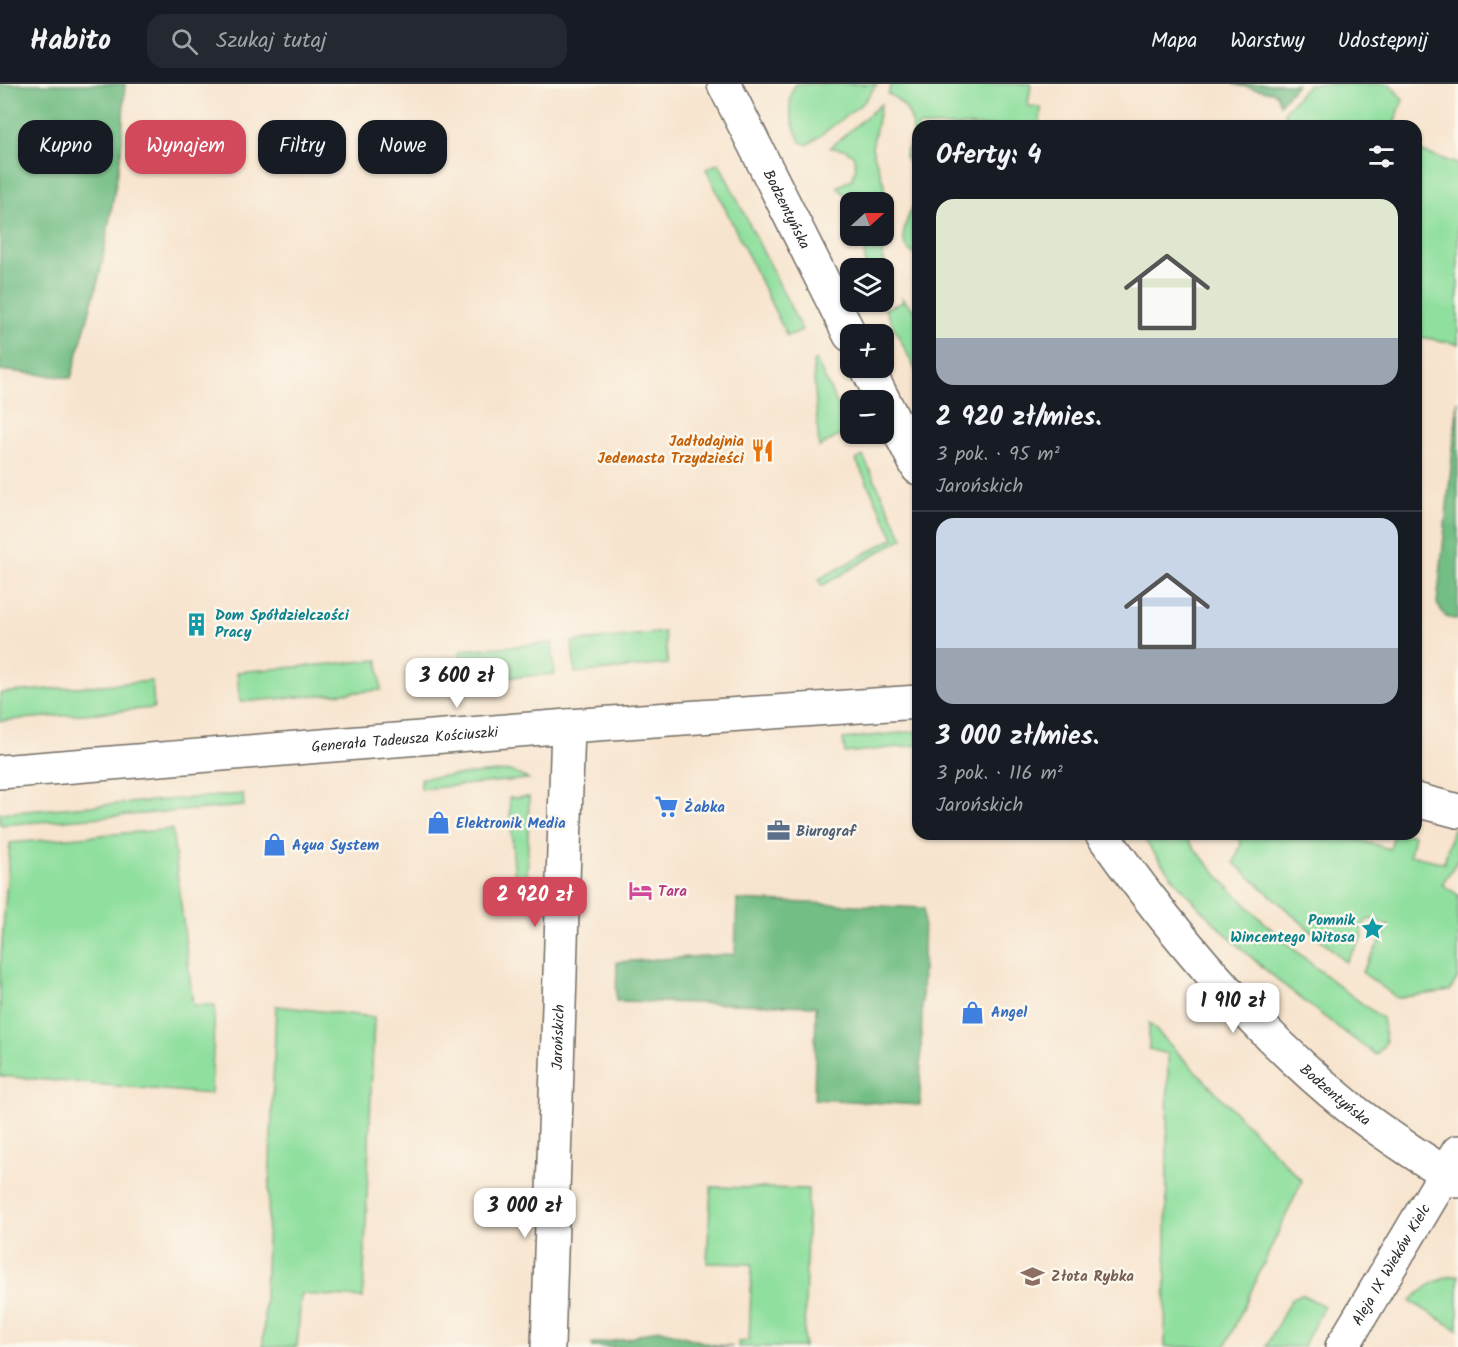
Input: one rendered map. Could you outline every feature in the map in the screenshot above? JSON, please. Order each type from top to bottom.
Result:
[{"type":"street","name":"Bodzentyńska","points":[[724,84],[845,324]]},
{"type":"street","points":[[872,378],[912,456]]},
{"type":"street","name":"Generała Tadeusza Kościuszki","points":[[0,772],[568,726],[912,702]]},
{"type":"street","name":"Jarońskich","points":[[548,1347],[568,726]]},
{"type":"street","points":[[1422,802],[1458,811]]},
{"type":"street","name":"Bodzentyńska","points":[[1106,840],[1146,896],[1249,1013],[1347,1105],[1454,1168]]},
{"type":"street","name":"Aleja IX Wieków Kielc","points":[[1342,1347],[1454,1168]]},
{"type":"green space","points":[[0,84],[125,84],[121,154],[100,274],[71,378],[0,370]]},
{"type":"green space","points":[[795,84],[877,84],[864,102],[808,145],[800,142],[792,121],[790,99]]},
{"type":"green space","points":[[891,84],[1031,84],[1028,106],[1041,107],[1040,120],[912,120],[912,124],[905,107],[888,94]]},
{"type":"green space","points":[[1233,84],[1297,84],[1280,104],[1276,93]]},
{"type":"green space","points":[[1308,84],[1390,84],[1403,100],[1395,120],[1287,120],[1284,112]]},
{"type":"green space","points":[[881,104],[872,148],[884,184],[884,192],[842,192],[837,187],[852,179],[856,167],[853,155],[844,149],[830,148]]},
{"type":"green space","points":[[912,139],[912,169],[905,156]]},
{"type":"green space","points":[[1422,152],[1458,164],[1458,344],[1422,337]]},
{"type":"green space","points":[[719,163],[802,330],[787,336],[706,169]]},
{"type":"green space","points":[[912,208],[912,253],[905,244],[903,236]]},
{"type":"green space","points":[[864,246],[880,246],[884,258],[865,258]]},
{"type":"green space","points":[[902,298],[912,308],[912,363],[886,312],[894,312],[894,306],[903,302]]},
{"type":"green space","points":[[816,360],[840,409],[840,435],[819,447],[813,362]]},
{"type":"green space","points":[[1458,400],[1458,620],[1446,617],[1437,604]]},
{"type":"green space","points":[[863,456],[903,538],[822,586],[819,579],[894,538],[856,460]]},
{"type":"green space","points":[[664,632],[668,664],[575,673],[572,642]]},
{"type":"green space","points":[[552,643],[555,674],[463,681],[460,650]]},
{"type":"green space","points":[[378,660],[381,690],[240,702],[237,672]]},
{"type":"green space","points":[[152,681],[154,708],[0,721],[0,693]]},
{"type":"green space","points":[[912,732],[912,746],[845,753],[843,739]]},
{"type":"green space","points":[[510,771],[528,779],[421,789],[421,778]]},
{"type":"green space","points":[[243,794],[244,806],[0,825],[0,813]]},
{"type":"green space","points":[[529,797],[527,890],[523,895],[516,895],[509,798]]},
{"type":"green space","points":[[1453,828],[1458,830],[1458,860],[1442,884],[1458,895],[1458,977],[1450,991],[1397,998],[1362,972],[1389,926],[1372,919],[1366,921],[1362,928],[1363,937],[1346,962],[1234,863],[1241,844],[1240,840],[1359,840],[1390,849],[1392,840],[1413,840],[1410,855],[1444,863]]},
{"type":"green space","points":[[172,829],[193,1005],[215,1005],[211,1094],[0,1076],[0,968],[10,843]]},
{"type":"green space","points":[[1145,840],[1188,840],[1251,910],[1301,956],[1382,1018],[1386,1042],[1376,1055],[1312,1008],[1248,955],[1189,897]]},
{"type":"green space","points":[[737,900],[924,908],[920,1105],[814,1099],[816,1006],[616,1001],[617,962],[735,954]]},
{"type":"green space","points":[[276,1006],[374,1017],[363,1298],[301,1294],[297,1347],[263,1347]]},
{"type":"green space","points":[[1149,1023],[1302,1181],[1225,1347],[1165,1347],[1168,1054],[1149,1049]]},
{"type":"green space","points":[[711,1187],[808,1189],[804,1347],[738,1347],[738,1342],[749,1341],[752,1264],[707,1263]]},
{"type":"green space","points":[[1458,1275],[1458,1330],[1410,1301],[1432,1284]]},
{"type":"green space","points":[[1301,1294],[1324,1306],[1303,1347],[1266,1347],[1291,1299]]},
{"type":"green space","points":[[658,1329],[710,1344],[733,1347],[592,1347],[592,1344],[627,1339]]},
{"type":"place","name":"Jadłodajnia Jedenasta Trzydzieści","points":[[762,450]]},
{"type":"place","name":"Dom Spółdzielczości Pracy","points":[[197,624]]},
{"type":"place","name":"Żabka","points":[[666,807]]},
{"type":"place","name":"Elektronik Media","points":[[438,823]]},
{"type":"place","name":"Biurograf","points":[[778,831]]},
{"type":"place","name":"Aqua System","points":[[274,845]]},
{"type":"place","name":"Tara","points":[[640,891]]},
{"type":"place","name":"Pomnik Wincentego Witosa","points":[[1373,929]]},
{"type":"place","name":"Angel","points":[[973,1012]]},
{"type":"place","name":"Złota Rybka","points":[[1033,1276]]}]
